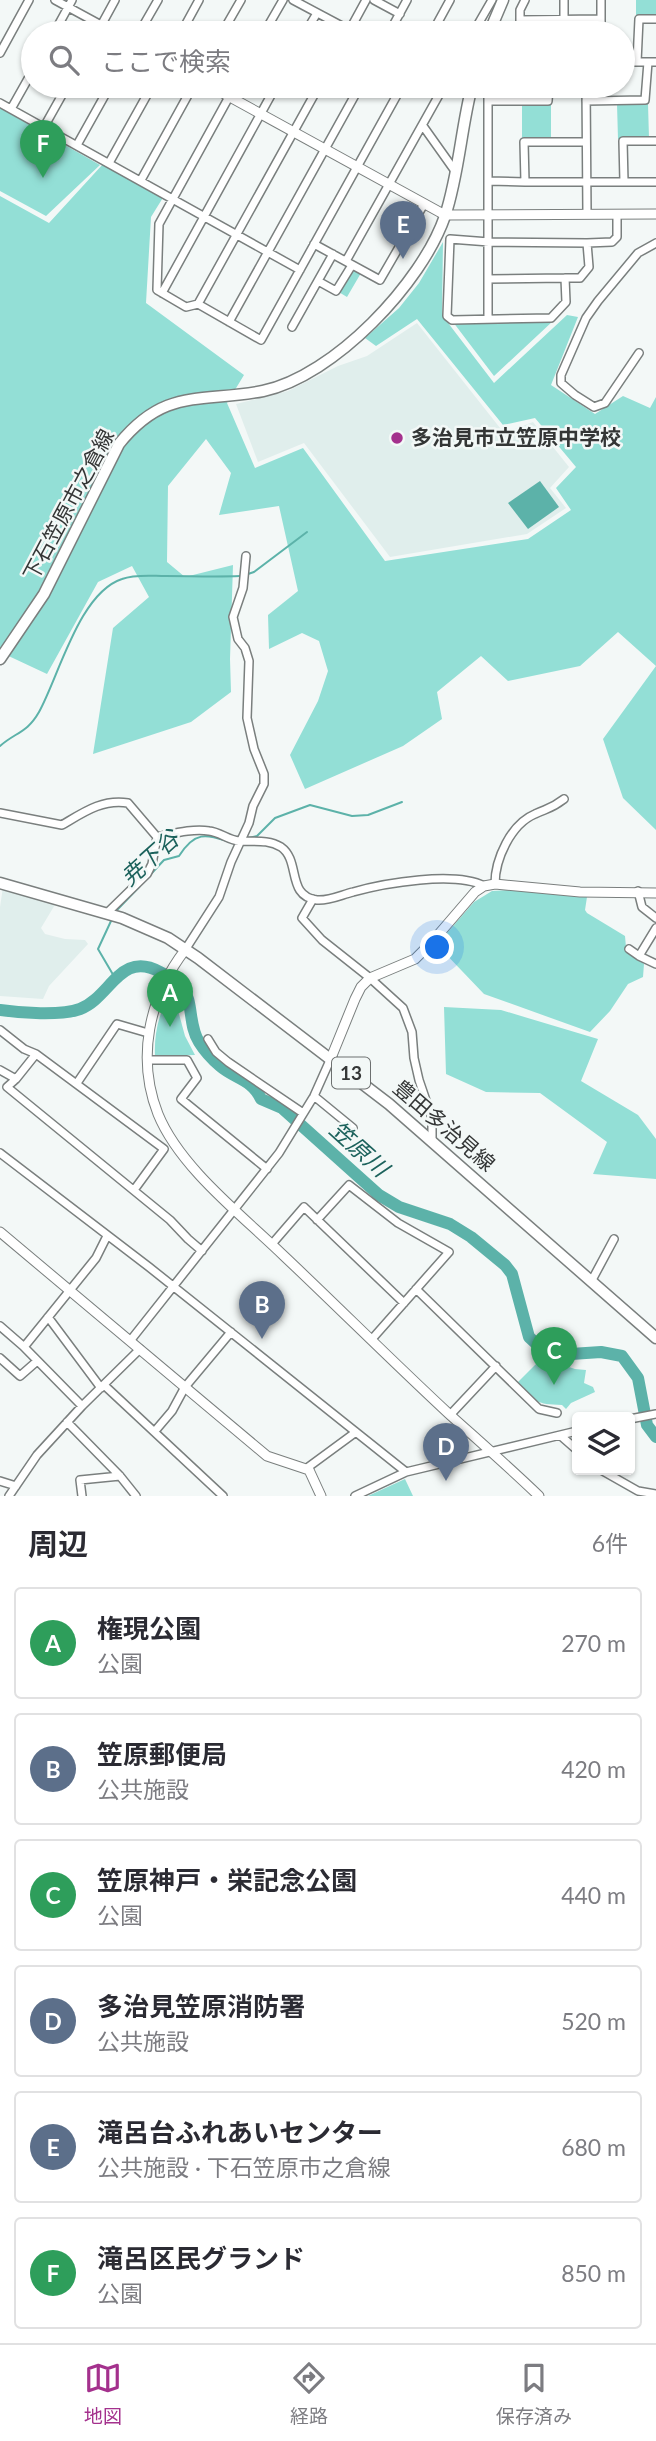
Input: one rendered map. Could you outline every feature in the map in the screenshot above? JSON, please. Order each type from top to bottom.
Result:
[{"type":"main road","points":[[494,21],[503,0]]},
{"type":"main road","name":"下石笠原市之倉線","points":[[0,659],[44,594],[120,444],[134,426],[154,411],[176,401],[264,390],[292,382],[318,369],[373,322],[402,290],[430,249],[445,215],[470,98]]},
{"type":"main road","name":"豊田多治見線","points":[[0,883],[107,913],[168,938],[186,950],[389,1104],[656,1338]]},
{"type":"street","points":[[0,53],[29,0]]},
{"type":"street","points":[[55,0],[70,4],[90,21]]},
{"type":"street","points":[[103,21],[115,0]]},
{"type":"street","points":[[146,21],[158,0]]},
{"type":"street","points":[[188,21],[199,0]]},
{"type":"street","points":[[229,21],[241,0]]},
{"type":"street","points":[[271,21],[283,0]]},
{"type":"street","points":[[293,0],[331,21]]},
{"type":"street","points":[[356,21],[366,0]]},
{"type":"street","points":[[374,0],[400,14]]},
{"type":"street","points":[[396,21],[407,0]]},
{"type":"street","points":[[439,21],[450,0]]},
{"type":"street","points":[[480,21],[492,0]]},
{"type":"street","points":[[525,0],[520,10],[520,20],[600,19],[601,0]]},
{"type":"street","points":[[564,0],[565,18]]},
{"type":"street","points":[[61,21],[70,4]]},
{"type":"street","points":[[312,21],[317,13]]},
{"type":"street","points":[[587,214],[586,101],[645,100],[652,62],[637,62],[639,19],[656,19]]},
{"type":"street","points":[[11,109],[21,91]]},
{"type":"street","points":[[44,127],[60,98]]},
{"type":"street","points":[[77,145],[103,98]]},
{"type":"street","points":[[109,163],[145,98]]},
{"type":"street","points":[[141,180],[186,98]]},
{"type":"street","points":[[228,98],[159,224],[157,290],[186,307],[198,304],[261,340],[395,98]]},
{"type":"street","points":[[231,98],[445,215],[656,214]]},
{"type":"street","points":[[162,293],[269,98]]},
{"type":"street","points":[[198,304],[312,98]]},
{"type":"street","points":[[229,322],[353,98]]},
{"type":"street","points":[[318,281],[335,291],[438,98]]},
{"type":"street","points":[[488,319],[488,101],[548,101],[548,98]]},
{"type":"street","points":[[0,103],[300,270]]},
{"type":"street","points":[[423,125],[455,171]]},
{"type":"street","points":[[624,182],[622,141],[656,141]]},
{"type":"street","points":[[525,182],[524,142],[586,142]]},
{"type":"street","points":[[488,181],[656,182]]},
{"type":"street","points":[[314,244],[380,280],[424,204]]},
{"type":"street","points":[[565,278],[566,302],[551,318],[452,320],[447,316],[450,239],[489,242],[612,242],[617,237],[617,215]]},
{"type":"street","points":[[488,279],[580,278],[589,267],[587,243]]},
{"type":"street","points":[[639,353],[605,403],[594,407],[561,383],[561,375],[586,318],[638,253],[656,243]]},
{"type":"street","points":[[292,327],[333,254]]},
{"type":"street","points":[[246,556],[243,588],[233,617],[238,639],[245,648],[248,661],[247,718],[254,749],[264,774],[264,784],[219,897],[161,988],[148,1033],[147,1060],[149,1085],[157,1111],[170,1138],[188,1163],[450,1415],[539,1496]]},
{"type":"street","points":[[495,884],[495,870],[513,832],[532,815],[551,809],[564,799]]},
{"type":"street","points":[[0,813],[62,825],[96,805],[128,803],[156,837],[152,864],[147,874],[107,913]]},
{"type":"street","points":[[156,837],[211,831],[233,840],[266,841],[281,848],[291,859],[299,892],[313,900],[325,900],[383,886],[437,879],[484,886],[495,884],[580,892],[656,893]]},
{"type":"street","points":[[130,1341],[267,1169],[293,1132],[314,1096],[361,987],[370,978],[415,959],[475,892],[484,886]]},
{"type":"street","points":[[638,891],[642,907],[656,918]]},
{"type":"street","points":[[313,900],[302,918],[322,940],[403,1008],[409,1020],[419,1080],[432,1118],[432,1142]]},
{"type":"street","points":[[639,956],[656,928]]},
{"type":"street","points":[[629,949],[656,964]]},
{"type":"street","points":[[78,1083],[117,1024],[148,1033]]},
{"type":"street","points":[[0,1030],[24,1049],[36,1054],[78,1083],[164,1149],[134,1190]]},
{"type":"street","points":[[208,1039],[216,1052],[228,1062],[303,1113]]},
{"type":"street","points":[[36,1054],[7,1087],[134,1190],[202,1251]]},
{"type":"street","points":[[147,1060],[187,1060],[197,1079],[181,1099],[267,1169]]},
{"type":"street","points":[[0,1070],[16,1079]]},
{"type":"street","points":[[314,1096],[353,1128]]},
{"type":"street","points":[[0,1153],[231,1332],[405,1472]]},
{"type":"street","points":[[317,1220],[349,1185],[398,1223],[449,1252],[372,1339]]},
{"type":"street","points":[[272,1244],[304,1207],[404,1303]]},
{"type":"street","points":[[0,1232],[267,1456],[307,1468],[321,1496]]},
{"type":"street","points":[[24,1347],[96,1258],[107,1236]]},
{"type":"street","points":[[592,1280],[614,1239]]},
{"type":"street","points":[[416,1290],[539,1409],[557,1413]]},
{"type":"street","points":[[48,1317],[102,1386],[155,1431],[223,1496]]},
{"type":"street","points":[[0,1326],[82,1406]]},
{"type":"street","points":[[155,1431],[172,1411],[185,1387],[231,1332]]},
{"type":"street","points":[[9,1496],[37,1455],[140,1349]]},
{"type":"street","points":[[0,1358],[20,1377],[36,1362]]},
{"type":"street","points":[[450,1415],[496,1366]]},
{"type":"street","points":[[635,1419],[656,1414]]},
{"type":"street","points":[[67,1422],[120,1475],[136,1496]]},
{"type":"street","points":[[307,1468],[356,1432]]},
{"type":"street","points":[[355,1496],[405,1472],[572,1433]]},
{"type":"street","points":[[561,1436],[572,1446]]},
{"type":"street","points":[[82,1496],[80,1480],[120,1475]]},
{"type":"street","points":[[610,1475],[638,1491],[656,1494]]},
{"type":"street","points":[[0,1481],[16,1486]]},
{"type":"shaded area","points":[[636,0],[656,0],[656,16],[636,16]]},
{"type":"shaded area","points":[[522,104],[551,104],[551,138],[522,138]]},
{"type":"shaded area","points":[[617,104],[648,104],[649,138],[618,139]]},
{"type":"shaded area","points":[[0,108],[100,165],[46,216],[0,191]]},
{"type":"shaded area","points":[[103,164],[164,196],[151,217],[146,303],[244,375],[227,403],[255,468],[303,448],[385,561],[528,539],[571,510],[556,488],[576,467],[535,418],[503,425],[417,319],[376,346],[365,338],[399,308],[419,283],[443,242],[442,315],[494,383],[567,315],[578,317],[551,385],[595,414],[623,396],[650,408],[656,397],[656,666],[618,632],[580,666],[508,681],[481,656],[437,692],[442,719],[403,746],[305,789],[290,755],[318,701],[328,671],[319,641],[302,633],[269,649],[268,615],[298,591],[279,506],[219,515],[231,473],[206,439],[168,486],[167,562],[185,577],[233,565],[231,692],[191,722],[93,754],[113,628],[149,597],[132,566],[98,582],[47,674],[0,652],[0,196],[49,223]]},
{"type":"shaded area","points":[[352,268],[361,273],[347,297],[337,291]]},
{"type":"shaded area","points":[[553,321],[494,376],[453,322]]},
{"type":"shaded area","name":"多治見市立笠原中学校","points":[[417,323],[504,433],[533,422],[569,467],[550,488],[566,508],[527,534],[390,557],[304,443],[258,462],[236,404],[288,391],[338,366],[367,356]]},
{"type":"shaded area","points":[[540,481],[559,507],[528,529],[508,503]]},
{"type":"shaded area","points":[[656,666],[656,830],[623,798],[603,739]]},
{"type":"shaded area","points":[[3,887],[56,903],[41,928],[45,934],[85,940],[88,944],[49,986],[43,999],[0,996],[0,907]]},
{"type":"shaded area","points":[[492,891],[587,897],[587,913],[625,936],[626,947],[644,964],[643,977],[628,984],[610,1011],[590,1032],[484,994],[440,948],[440,941],[474,902]]},
{"type":"shaded area","points":[[169,997],[176,1003],[185,1036],[195,1055],[155,1056],[158,1025]]},
{"type":"shaded area","points":[[444,1007],[501,1010],[598,1039],[581,1081],[638,1115],[656,1139],[656,1179],[593,1174],[607,1142],[540,1093],[486,1092],[446,1074]]},
{"type":"shaded area","points":[[542,1358],[586,1370],[584,1383],[593,1387],[595,1392],[571,1403],[566,1409],[562,1405],[537,1401],[517,1383]]},
{"type":"shaded area","points":[[405,1479],[413,1496],[368,1496]]},
{"type":"waterway","points":[[245,575],[254,572],[307,532]]},
{"type":"waterway","points":[[0,746],[35,719],[82,618],[107,587],[127,577],[138,576],[240,576]]},
{"type":"waterway","name":"尭下谷","points":[[249,838],[257,836],[275,818],[310,805],[352,816],[368,815],[402,802]]},
{"type":"waterway","name":"尭下谷","points":[[151,874],[164,860],[179,856],[196,838],[207,836],[230,842]]},
{"type":"waterway","name":"尭下谷","points":[[117,910],[140,886]]},
{"type":"waterway","name":"尭下谷","points":[[111,921],[98,949],[115,978]]},
{"type":"waterway","name":"笠原川","points":[[0,1010],[52,1013],[80,1009],[91,1003],[125,971],[135,967],[146,967],[175,980],[186,993],[193,1028],[199,1042],[220,1066],[253,1087],[261,1099],[282,1108],[379,1195],[399,1207],[450,1224],[471,1237],[505,1265],[512,1274],[529,1337],[541,1348],[556,1355],[601,1352],[622,1356],[638,1378],[647,1425],[656,1437]]},
{"type":"place","name":"滝呂区民グランド","points":[[43,178]]},
{"type":"place","name":"滝呂台ふれあいセンター","points":[[403,259]]},
{"type":"place","name":"多治見市立笠原中学校","points":[[397,438]]},
{"type":"place","name":"権現公園","points":[[170,1027]]},
{"type":"place","name":"笠原郵便局","points":[[262,1339]]},
{"type":"place","name":"笠原神戸・栄記念公園","points":[[554,1385]]},
{"type":"place","name":"多治見笠原消防署","points":[[446,1481]]}]
